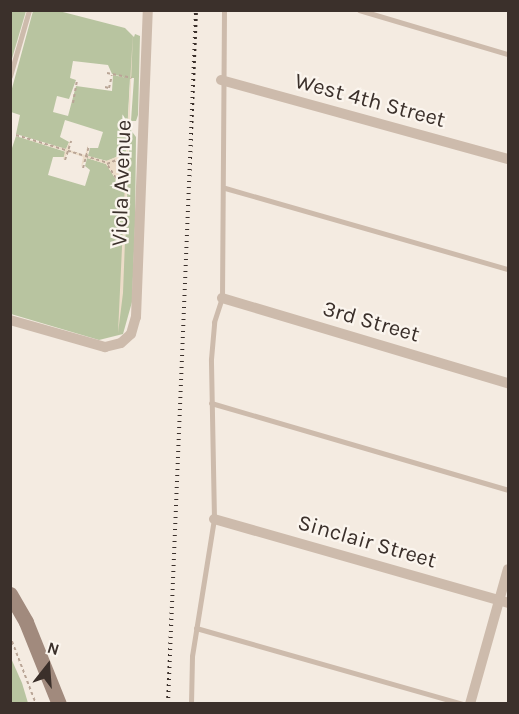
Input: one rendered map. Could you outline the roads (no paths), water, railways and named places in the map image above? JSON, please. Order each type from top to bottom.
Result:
[{"type":"street","name":"Viola Avenue","points":[[10,320],[86,343],[113,346],[131,334],[136,317],[148,10]]},
{"type":"street","name":"West 4th Street","points":[[221,80],[508,159]]},
{"type":"street","name":"3rd Street","points":[[222,298],[508,383]]},
{"type":"street","name":"Sinclair Street","points":[[214,519],[504,602]]},
{"type":"street","points":[[470,704],[504,602],[508,568]]},
{"type":"street","points":[[10,594],[26,622],[58,704]]},
{"type":"lane","points":[[10,76],[29,10]]},
{"type":"lane","points":[[191,704],[196,628],[214,519],[211,403],[214,322],[222,298],[225,188],[221,80],[224,10]]},
{"type":"lane","points":[[359,10],[508,54]]},
{"type":"lane","points":[[225,188],[508,269]]},
{"type":"lane","points":[[211,403],[508,490]]},
{"type":"lane","points":[[196,628],[462,704]]},
{"type":"railway","points":[[168,704],[196,10]]}]
